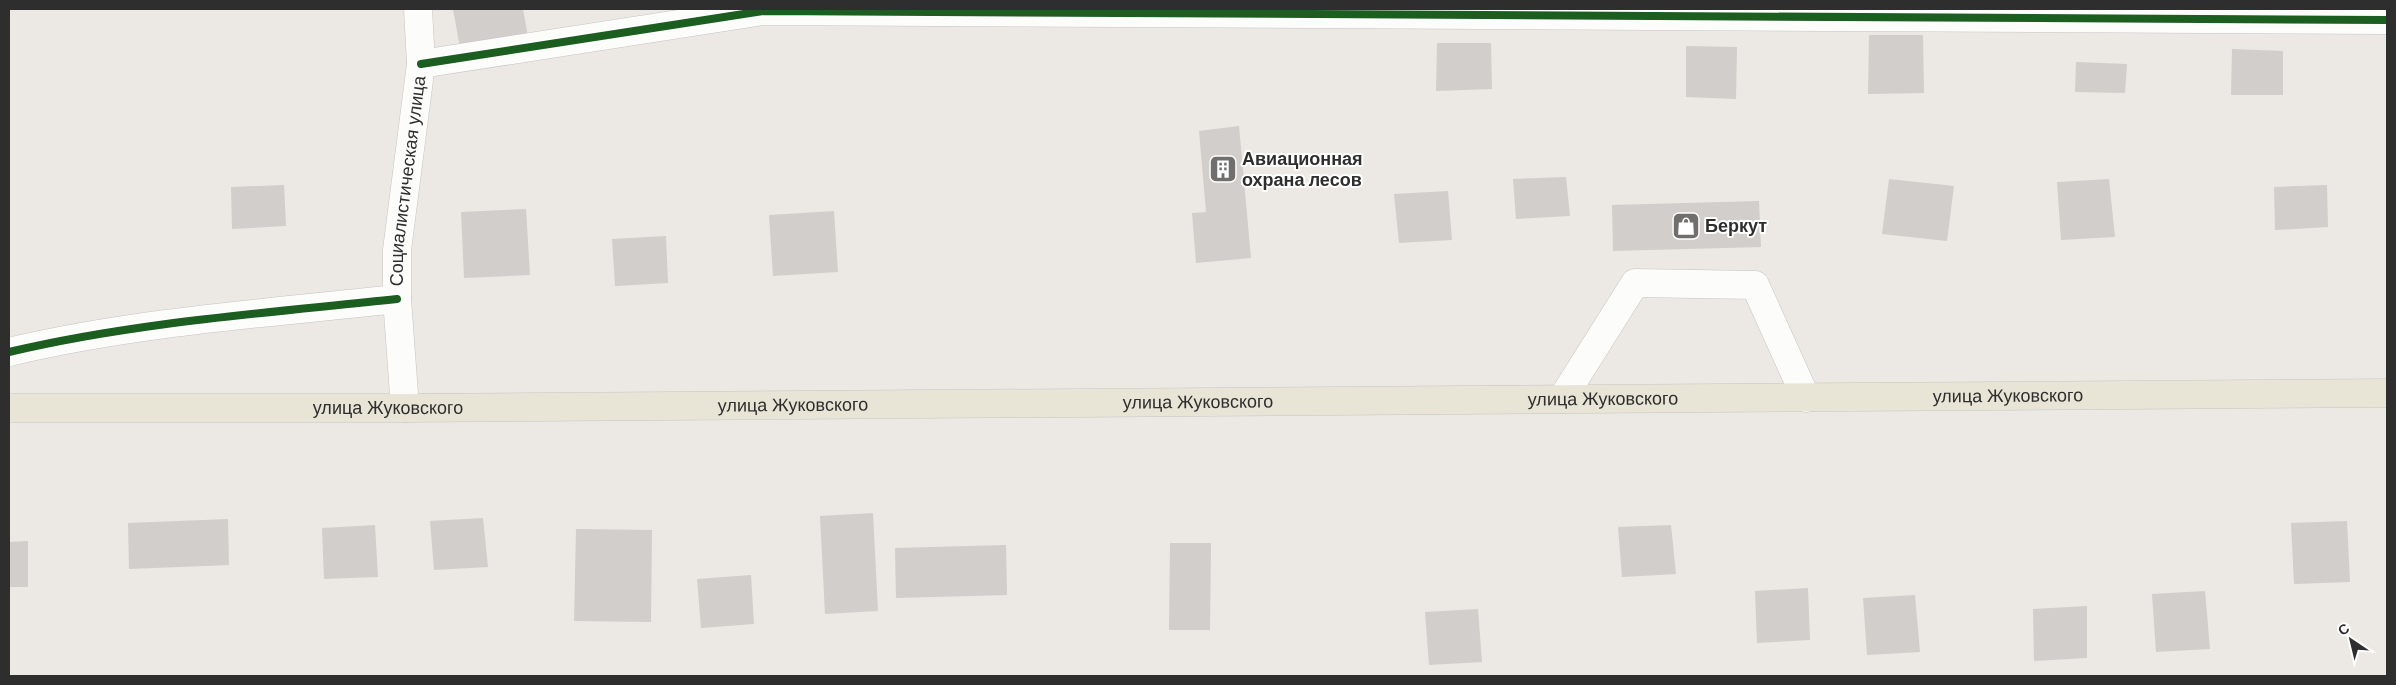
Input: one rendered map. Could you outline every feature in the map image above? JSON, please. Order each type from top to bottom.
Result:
[{"type":"main road","name":"улица Жуковского","points":[[9,408],[405,408],[2387,393]]},
{"type":"street","name":"Социалистическая улица","points":[[405,408],[397,299],[397,250],[421,64],[418,9]]},
{"type":"street","name":"Социалистическая улица","points":[[421,64],[763,11],[2387,20]]},
{"type":"street","points":[[1562,399],[1635,283],[1755,285],[1806,398]]},
{"type":"street","points":[[9,352],[56,341],[164,324],[397,299]]},
{"type":"building","points":[[453,9],[523,9],[528,37],[460,48]]},
{"type":"building","points":[[1869,35],[1923,35],[1924,93],[1868,94]]},
{"type":"building","points":[[1437,43],[1491,43],[1492,89],[1436,91]]},
{"type":"building","points":[[1686,46],[1737,47],[1736,99],[1686,97]]},
{"type":"building","points":[[2232,49],[2283,51],[2283,95],[2231,95]]},
{"type":"building","points":[[2076,62],[2127,64],[2125,93],[2075,92]]},
{"type":"building","points":[[1239,126],[1251,258],[1196,263],[1192,213],[1206,212],[1199,131]]},
{"type":"building","points":[[1566,177],[1570,216],[1516,219],[1513,179]]},
{"type":"building","points":[[1889,179],[1954,186],[1947,241],[1882,234]]},
{"type":"building","points":[[2109,179],[2115,237],[2061,240],[2057,182]]},
{"type":"building","points":[[284,185],[286,226],[232,229],[231,187]]},
{"type":"building","points":[[2327,185],[2328,227],[2275,230],[2274,187]]},
{"type":"building","points":[[1448,191],[1452,240],[1399,243],[1394,194]]},
{"type":"building","name":"Беркут","points":[[1759,201],[1761,247],[1613,251],[1612,205]]},
{"type":"building","points":[[526,209],[530,275],[464,278],[461,212]]},
{"type":"building","points":[[834,211],[838,272],[773,276],[769,215]]},
{"type":"building","points":[[666,236],[668,283],[615,286],[612,239]]},
{"type":"building","points":[[873,513],[878,611],[825,614],[820,516]]},
{"type":"building","points":[[483,518],[488,567],[434,570],[430,521]]},
{"type":"building","points":[[228,519],[229,565],[129,569],[128,523]]},
{"type":"building","points":[[2347,521],[2350,582],[2294,584],[2291,523]]},
{"type":"building","points":[[375,525],[378,577],[324,579],[322,528]]},
{"type":"building","points":[[1671,525],[1676,574],[1622,577],[1618,527]]},
{"type":"building","points":[[576,529],[652,530],[651,622],[574,621]]},
{"type":"building","points":[[28,541],[28,587],[9,587],[9,542]]},
{"type":"building","points":[[1170,543],[1211,543],[1210,630],[1169,630]]},
{"type":"building","points":[[1006,545],[1007,595],[896,598],[895,548]]},
{"type":"building","points":[[751,575],[754,624],[701,628],[697,579]]},
{"type":"building","points":[[1808,588],[1810,640],[1757,643],[1755,591]]},
{"type":"building","points":[[2205,591],[2210,649],[2156,652],[2152,594]]},
{"type":"building","points":[[1915,595],[1920,652],[1867,655],[1863,598]]},
{"type":"building","points":[[2087,606],[2087,658],[2034,661],[2033,609]]},
{"type":"building","points":[[1478,609],[1482,662],[1429,665],[1425,612]]},
{"type":"cycle path","points":[[421,64],[763,11],[2387,20]]},
{"type":"cycle path","points":[[9,352],[105,333],[153,326],[397,299]]},
{"type":"place","name":"Авиационная охрана лесов","points":[[1223,169]]},
{"type":"place","name":"Беркут","points":[[1686,226]]}]
